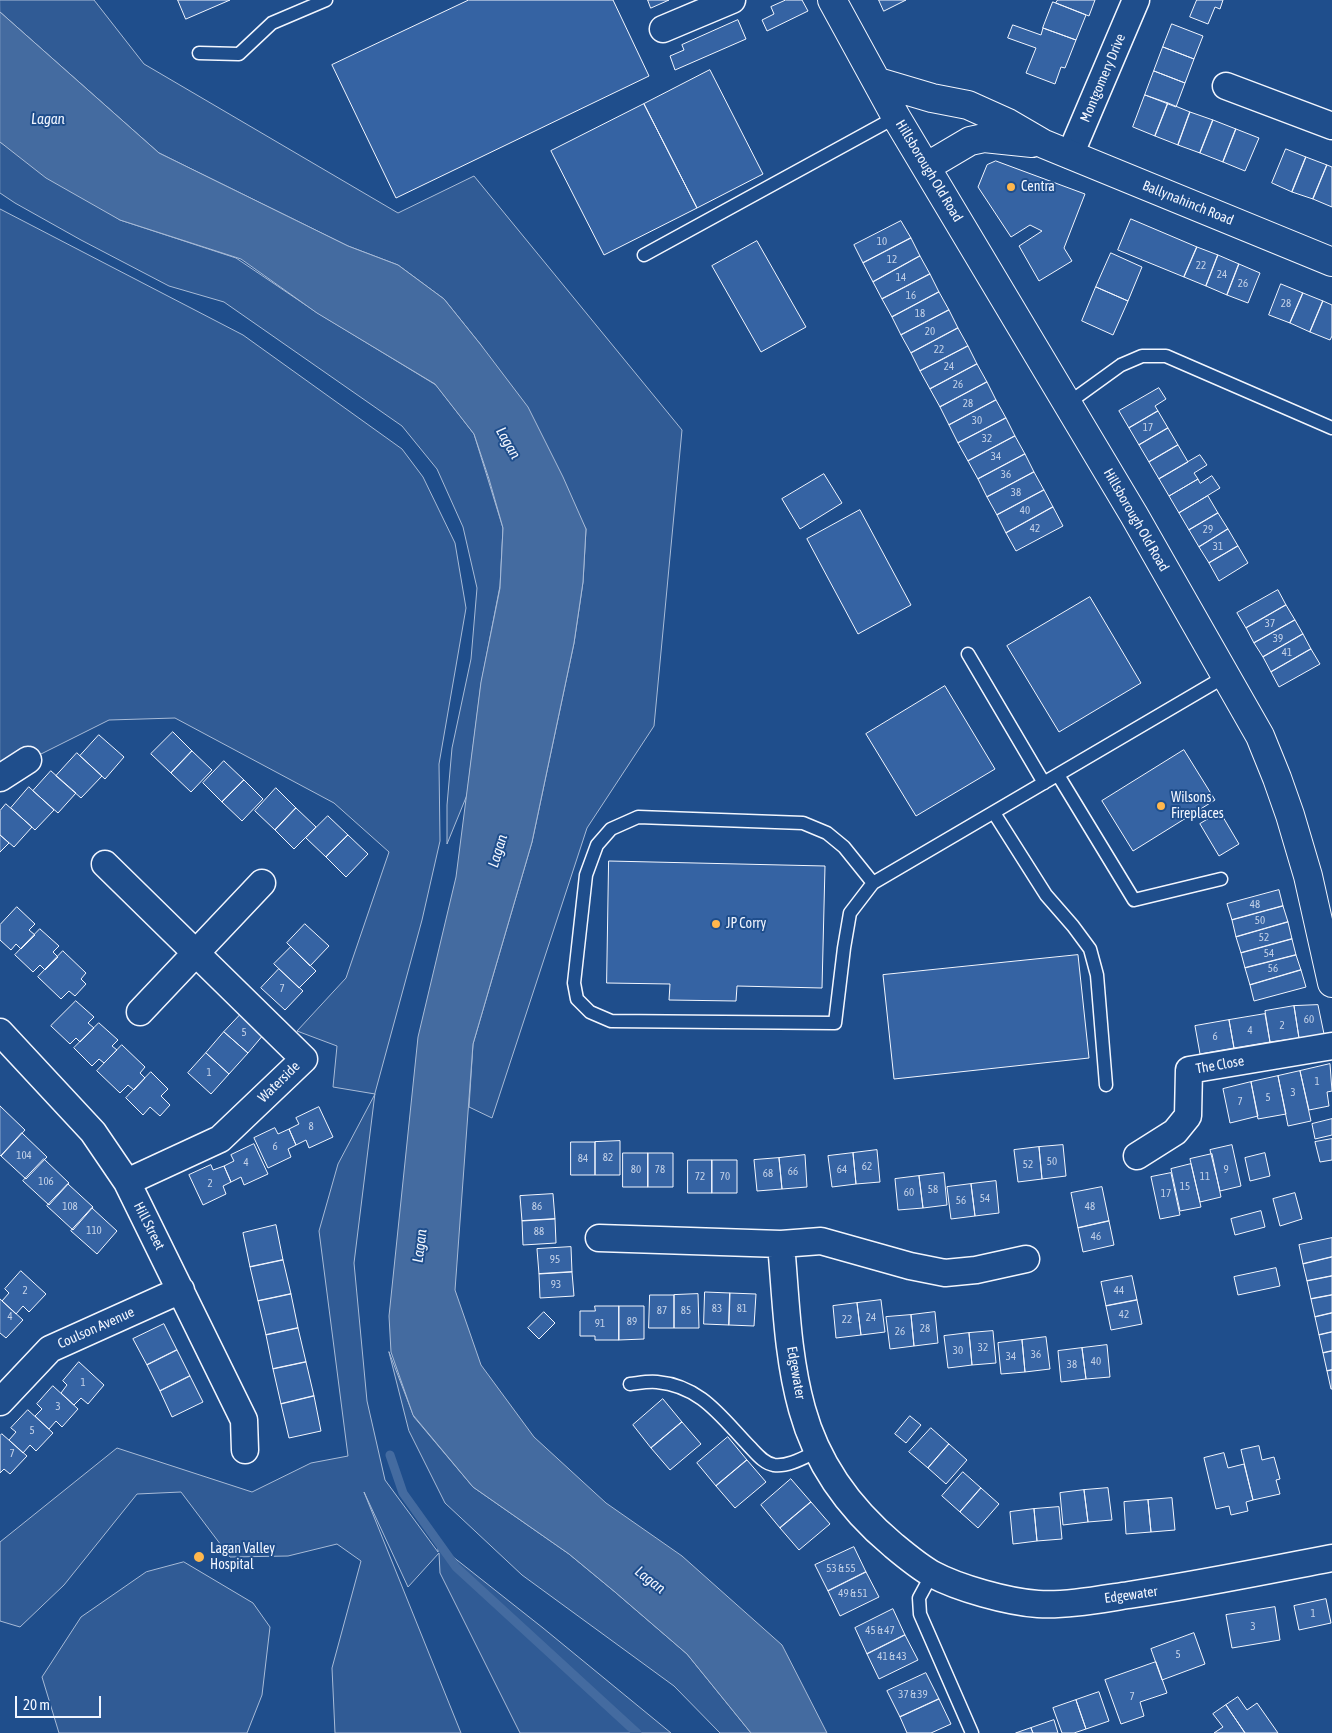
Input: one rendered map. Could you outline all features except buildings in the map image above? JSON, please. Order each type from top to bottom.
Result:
[{"type":"street","points":[[663,29],[732,0]]},
{"type":"street","name":"Hillsborough Old Road","points":[[832,0],[896,117],[1067,404],[1260,736],[1278,778],[1327,937],[1332,983]]},
{"type":"street","name":"Montgomery Drive","points":[[1070,155],[1136,0]]},
{"type":"street","name":"Ballynahinch Road","points":[[878,82],[932,98],[968,105],[1008,123],[1044,144],[1332,262]]},
{"type":"street","points":[[1226,86],[1332,126]]},
{"type":"street","name":"Ballynahinch Road","points":[[926,167],[970,141],[984,138],[1044,144]]},
{"type":"street","points":[[0,778],[28,760]]},
{"type":"street","name":"Waterside","points":[[104,864],[304,1059],[220,1139],[127,1182]]},
{"type":"street","points":[[140,1012],[262,883]]},
{"type":"street","name":"Hill Street","points":[[0,1032],[93,1132],[127,1182],[244,1420],[245,1450]]},
{"type":"street","name":"The Close","points":[[1137,1156],[1174,1132],[1188,1116],[1189,1070],[1332,1046]]},
{"type":"street","points":[[599,1238],[781,1244],[821,1241],[910,1266],[944,1273],[976,1270],[1026,1259]]},
{"type":"street","name":"Edgewater","points":[[781,1244],[792,1366],[802,1410],[818,1451],[831,1476],[849,1502],[874,1529],[906,1556],[932,1574],[997,1597],[1038,1604],[1090,1601],[1169,1589],[1332,1558]]},
{"type":"street","name":"Coulson Avenue","points":[[0,1402],[50,1349],[181,1290]]},
{"type":"lane","points":[[199,53],[239,54],[272,23],[326,0]]},
{"type":"lane","points":[[644,255],[896,117]]},
{"type":"lane","points":[[1067,404],[1121,365],[1142,356],[1166,356],[1332,428]]},
{"type":"lane","points":[[968,654],[1044,783]]},
{"type":"lane","points":[[874,883],[844,846],[827,833],[803,823],[638,817],[612,829],[597,845],[586,875],[574,983],[577,999],[590,1012],[611,1021],[834,1023],[850,913],[874,883],[1226,676]]},
{"type":"lane","points":[[1058,775],[1134,900],[1221,879]]},
{"type":"lane","points":[[994,813],[1046,895],[1090,949],[1097,975],[1106,1085]]},
{"type":"lane","points":[[630,1384],[656,1381],[681,1386],[709,1404],[728,1421],[762,1460],[774,1465],[798,1460],[818,1451]]},
{"type":"lane","points":[[932,1574],[919,1598],[920,1614],[972,1733]]},
{"type":"shaded area","points":[[0,0],[94,0],[144,64],[398,213],[474,176],[682,430],[654,726],[587,828],[492,1118],[469,1107],[473,1044],[532,842],[574,643],[583,582],[586,529],[481,345],[444,299],[398,265],[348,246],[159,153],[0,12]]},
{"type":"shaded area","points":[[0,142],[120,220],[236,258],[316,312],[436,385],[474,434],[503,528],[500,586],[481,684],[467,795],[447,844],[447,805],[452,748],[471,659],[477,588],[463,527],[437,469],[402,426],[224,302],[169,286],[81,240],[0,193]]},
{"type":"shaded area","points":[[0,209],[243,335],[402,449],[423,477],[455,543],[466,608],[439,764],[440,841],[422,920],[375,1094],[333,1087],[337,1046],[297,1031],[346,978],[389,852],[334,803],[175,718],[109,720],[41,754],[31,746],[0,766]]},
{"type":"shaded area","points":[[375,1094],[354,1263],[367,1401],[385,1480],[438,1552],[438,1545],[671,1733],[520,1733],[440,1573],[439,1553],[408,1587],[364,1492],[461,1733],[335,1733],[332,1668],[361,1561],[337,1544],[288,1556],[230,1557],[181,1492],[137,1494],[64,1585],[20,1627],[0,1621],[0,1542],[117,1448],[252,1492],[311,1463],[348,1456],[319,1231],[338,1164]]},
{"type":"shaded area","points":[[389,1352],[414,1417],[473,1487],[569,1554],[687,1654],[751,1733],[720,1733],[674,1686],[522,1575],[445,1503],[409,1431]]},
{"type":"shaded area","points":[[184,1562],[253,1603],[270,1627],[262,1695],[247,1733],[59,1733],[42,1677],[81,1617],[146,1572]]},
{"type":"water","name":"Lagan","points":[[0,12],[159,153],[348,246],[398,265],[444,299],[528,407],[563,477],[586,529],[583,582],[574,643],[532,842],[473,1044],[455,1290],[481,1365],[534,1437],[606,1503],[682,1556],[782,1645],[827,1733],[751,1733],[687,1654],[569,1554],[473,1487],[413,1415],[391,1352],[389,1316],[418,1037],[456,877],[481,682],[500,588],[503,528],[474,434],[435,384],[317,313],[241,259],[120,220],[46,178],[0,142]]},
{"type":"waterway","points":[[390,1455],[403,1493],[456,1567],[637,1733]]},
{"type":"place","name":"Centra","points":[[1011,187]]},
{"type":"place","name":"Wilsons Fireplaces","points":[[1161,806]]},
{"type":"place","name":"JP Corry","points":[[716,924]]},
{"type":"place","name":"Lagan Valley Hospital","points":[[199,1557]]}]
